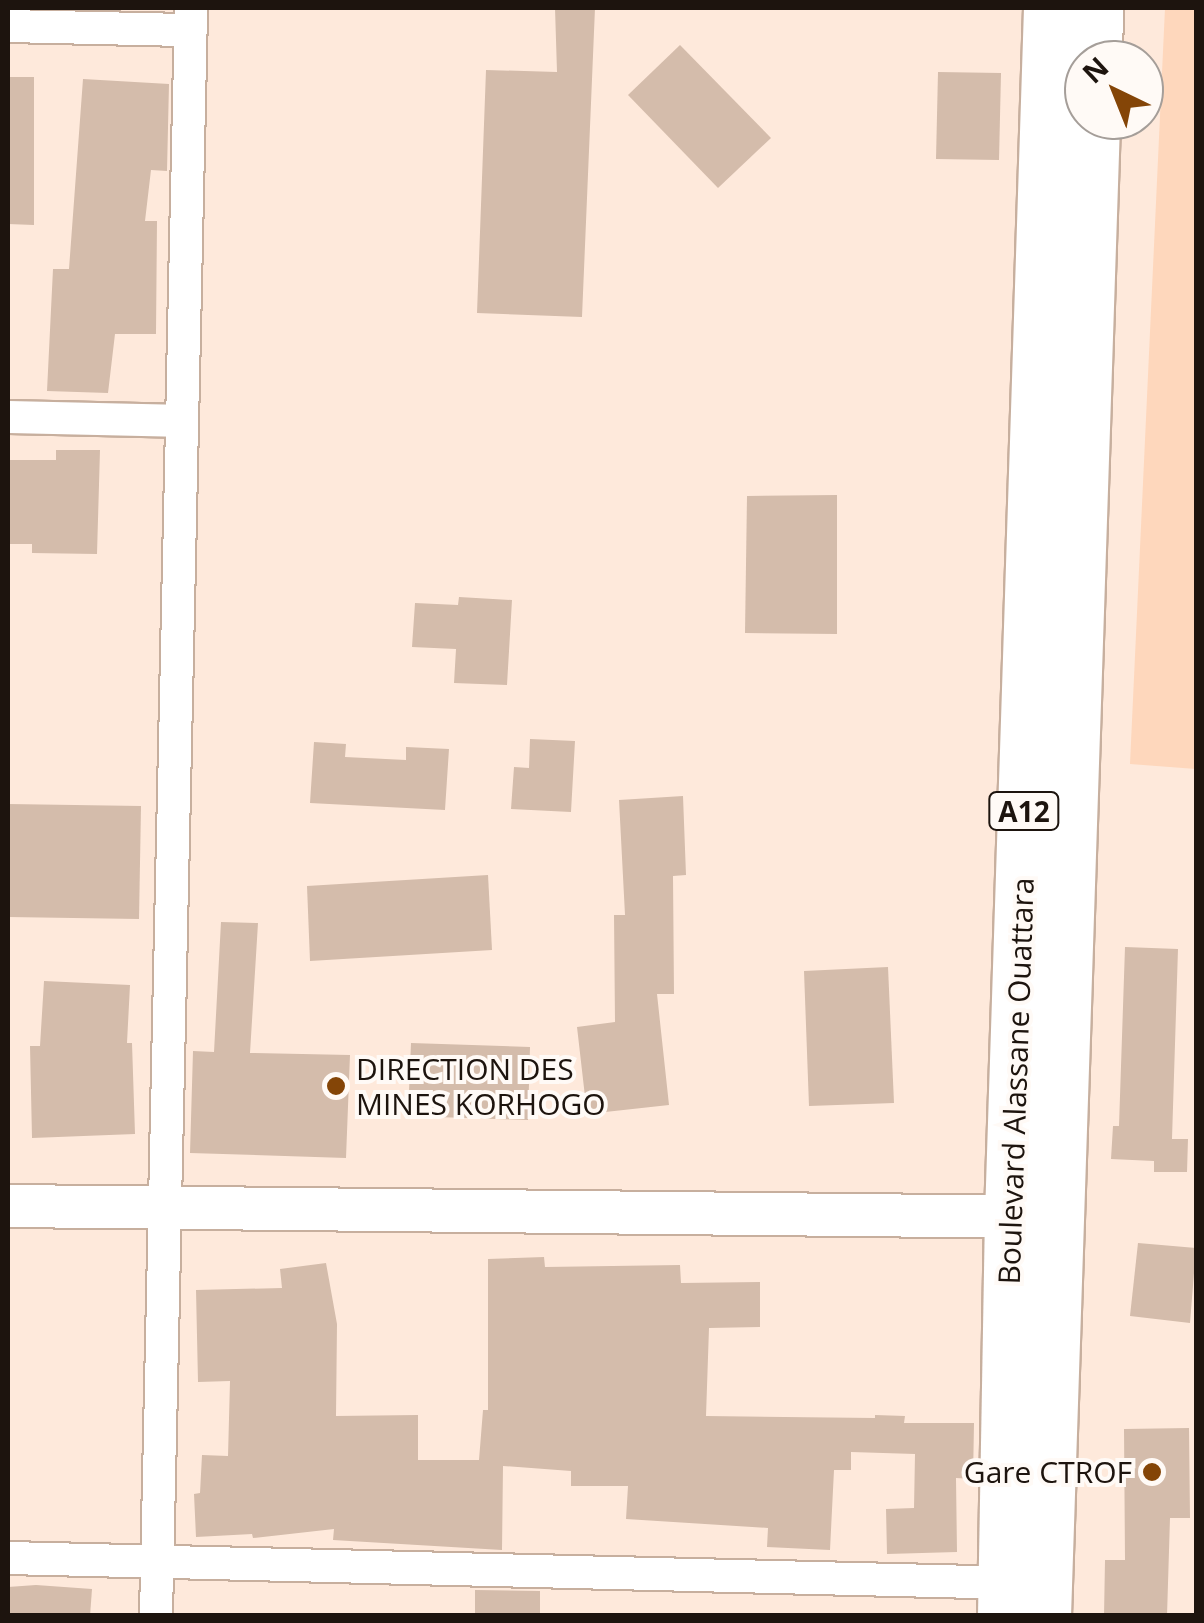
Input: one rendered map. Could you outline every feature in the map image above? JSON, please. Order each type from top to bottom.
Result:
[{"type":"main road","name":"Boulevard Alassane Ouattara","points":[[1024,1599],[1056,537],[1050,8]]},
{"type":"main road","points":[[1096,40],[1097,8]]},
{"type":"main road","name":"Boulevard Alassane Ouattara","points":[[1056,537],[1092,140]]},
{"type":"street","points":[[8,26],[190,19],[156,1616]]},
{"type":"street","points":[[8,416],[181,421]]},
{"type":"street","points":[[8,1206],[1035,1217]]},
{"type":"street","points":[[8,1558],[157,1561],[1024,1599]]},
{"type":"shaded area","points":[[1165,8],[1196,8],[1196,769],[1130,764],[1159,140],[1164,140]]},
{"type":"building","points":[[555,8],[595,8],[582,317],[477,313],[486,70],[557,72]]},
{"type":"building","points":[[680,45],[771,138],[718,188],[628,95]]},
{"type":"building","points":[[938,72],[1001,73],[999,160],[936,159]]},
{"type":"building","points":[[8,77],[34,77],[34,225],[8,224]]},
{"type":"building","points":[[83,79],[169,84],[167,171],[151,170],[145,221],[157,221],[156,334],[115,334],[108,393],[47,391],[53,269],[69,269]]},
{"type":"building","points":[[56,450],[100,450],[97,554],[32,553],[32,544],[8,544],[8,460],[56,460]]},
{"type":"building","points":[[837,495],[837,634],[745,633],[747,496]]},
{"type":"building","points":[[459,597],[512,600],[507,685],[454,683],[456,649],[412,647],[415,603],[458,605]]},
{"type":"building","points":[[530,739],[575,741],[571,812],[511,809],[514,767],[529,768]]},
{"type":"building","points":[[314,742],[346,744],[345,757],[406,760],[406,747],[449,749],[445,810],[310,803]]},
{"type":"building","points":[[683,796],[686,875],[673,876],[674,994],[657,994],[669,1105],[587,1114],[577,1027],[615,1022],[614,915],[625,915],[619,800]]},
{"type":"building","points":[[8,804],[141,806],[139,919],[8,917]]},
{"type":"building","points":[[488,875],[492,950],[310,961],[307,886]]},
{"type":"building","points":[[221,922],[258,923],[250,1053],[350,1055],[346,1158],[190,1153],[193,1051],[214,1052]]},
{"type":"building","points":[[1125,947],[1178,949],[1172,1139],[1188,1139],[1187,1172],[1154,1172],[1154,1161],[1111,1159],[1113,1126],[1119,1126]]},
{"type":"building","points":[[888,967],[894,1103],[809,1106],[804,971]]},
{"type":"building","points":[[44,981],[130,985],[127,1043],[132,1043],[135,1134],[32,1138],[30,1046],[40,1046]]},
{"type":"building","points":[[411,1043],[530,1047],[528,1120],[408,1116]]},
{"type":"building","points":[[1138,1243],[1196,1248],[1190,1323],[1130,1316]]},
{"type":"building","points":[[544,1257],[545,1267],[680,1265],[681,1283],[760,1282],[760,1327],[709,1328],[706,1416],[875,1415],[905,1416],[904,1423],[974,1423],[973,1479],[956,1478],[957,1552],[887,1554],[886,1509],[914,1508],[915,1454],[851,1452],[851,1470],[834,1470],[830,1550],[767,1547],[768,1528],[626,1519],[628,1486],[571,1486],[571,1471],[503,1466],[502,1550],[333,1540],[334,1529],[253,1538],[252,1534],[196,1537],[194,1494],[200,1493],[202,1455],[228,1456],[230,1381],[198,1382],[196,1290],[282,1288],[280,1269],[326,1263],[337,1324],[336,1416],[418,1415],[418,1460],[479,1460],[483,1410],[488,1410],[488,1259]]},
{"type":"building","points":[[1189,1428],[1190,1518],[1170,1518],[1167,1616],[1104,1616],[1105,1560],[1125,1560],[1124,1429]]},
{"type":"building","points":[[8,1587],[92,1589],[90,1616],[8,1614]]},
{"type":"building","points":[[475,1590],[540,1591],[540,1616],[475,1616]]},
{"type":"place","name":"DIRECTION DES MINES KORHOGO","points":[[336,1086]]},
{"type":"place","name":"Gare CTROF","points":[[1152,1472]]}]
